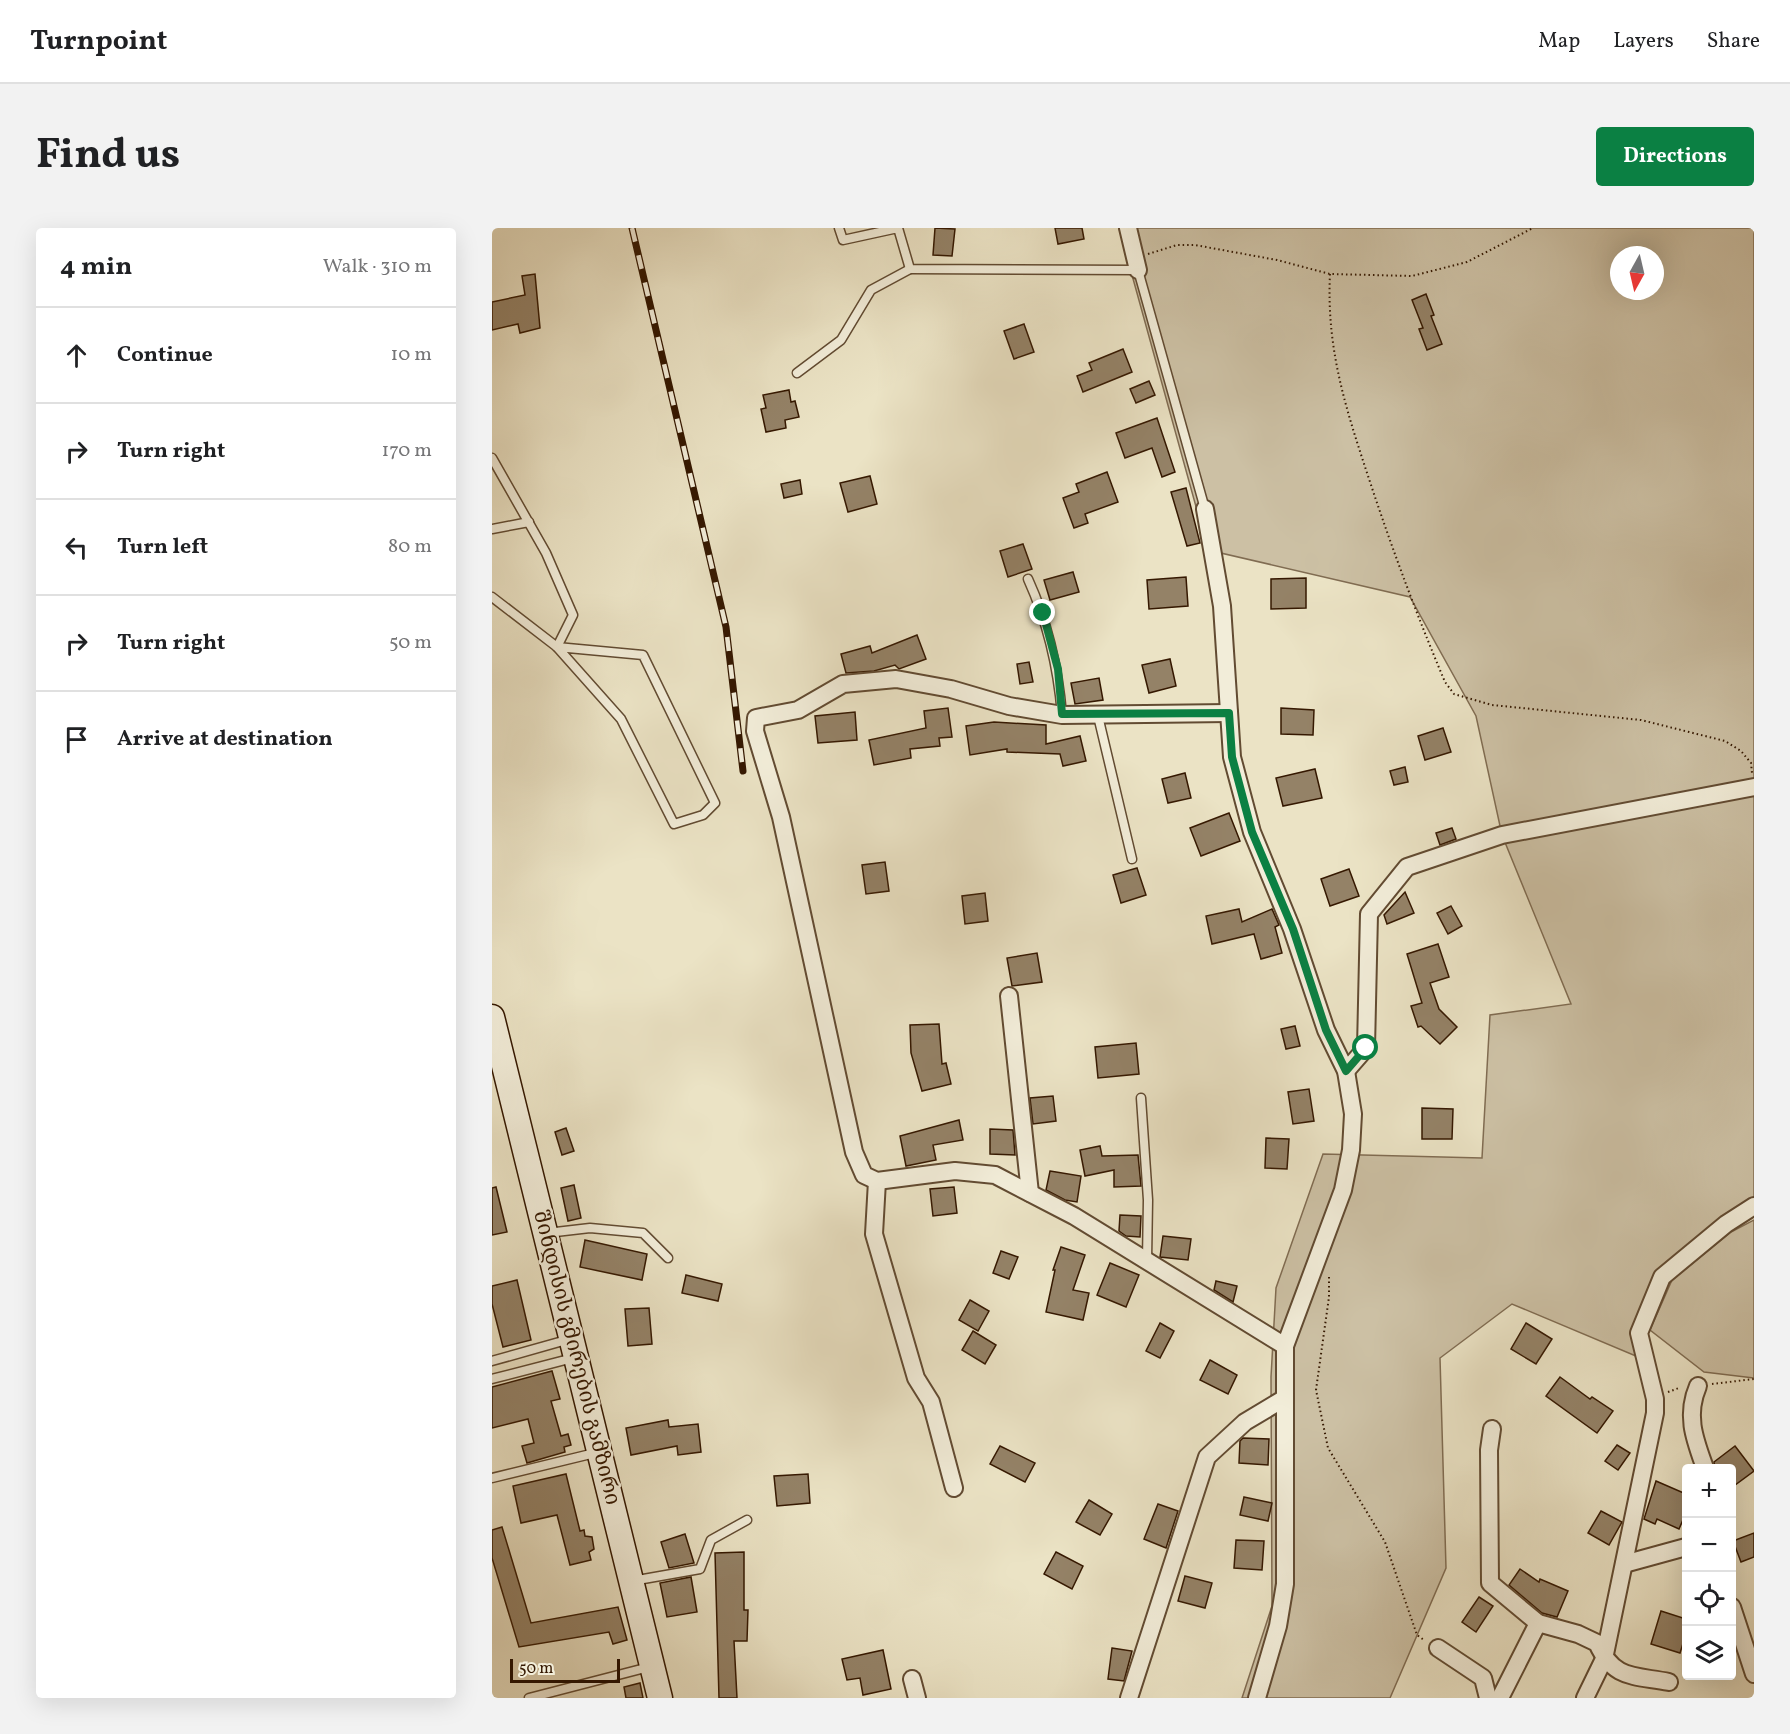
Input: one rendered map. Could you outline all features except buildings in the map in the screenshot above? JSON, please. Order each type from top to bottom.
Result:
[{"type":"main road","name":"შინდისის გმირების გამზირი","points":[[492,1017],[660,1698]]},
{"type":"street","points":[[1128,228],[1136,264]]},
{"type":"street","points":[[1205,509],[1222,606],[1232,757],[1252,832],[1293,929],[1326,1030],[1346,1071],[1353,1114],[1351,1150],[1343,1190],[1285,1346],[1285,1584],[1278,1626],[1257,1698]]},
{"type":"street","points":[[1229,713],[1098,716],[1062,714],[1009,706],[951,689],[896,679],[843,684],[798,710],[756,718],[754,731],[781,817],[854,1152],[864,1175],[877,1181],[955,1171],[994,1175],[1074,1216],[1285,1346]]},
{"type":"street","points":[[1346,1071],[1366,1048],[1370,914],[1407,867],[1502,835],[1753,781]]},
{"type":"street","points":[[1008,996],[1030,1193]]},
{"type":"street","points":[[877,1181],[874,1234],[916,1378],[931,1402],[954,1488]]},
{"type":"street","points":[[1585,1698],[1604,1659],[1655,1413],[1655,1399],[1639,1333],[1662,1278],[1726,1224],[1754,1206]]},
{"type":"street","points":[[1698,1386],[1692,1401],[1691,1427],[1704,1464]]},
{"type":"street","points":[[1130,1698],[1207,1457],[1245,1422],[1285,1398]]},
{"type":"street","points":[[1492,1430],[1489,1450],[1490,1583],[1538,1623],[1578,1634],[1597,1643],[1604,1659],[1618,1672],[1670,1682]]},
{"type":"street","points":[[1624,1564],[1682,1548]]},
{"type":"street","points":[[1736,1622],[1754,1674]]},
{"type":"street","points":[[1500,1698],[1538,1623]]},
{"type":"street","points":[[1438,1648],[1484,1678],[1488,1698]]},
{"type":"street","points":[[912,1679],[917,1698]]},
{"type":"lane","points":[[839,228],[843,240],[898,228],[910,269]]},
{"type":"lane","points":[[797,373],[841,340],[871,290],[910,269],[1136,264],[1205,509]]},
{"type":"lane","points":[[492,458],[546,553],[573,615],[557,647]]},
{"type":"lane","points":[[492,529],[529,522]]},
{"type":"lane","points":[[1028,579],[1043,613],[1058,669],[1062,714]]},
{"type":"lane","points":[[492,597],[557,647],[621,719],[674,824],[703,815],[715,803],[643,655],[557,647]]},
{"type":"lane","points":[[1098,716],[1132,859]]},
{"type":"lane","points":[[1140,1098],[1148,1200],[1147,1261]]},
{"type":"lane","points":[[546,1233],[590,1228],[643,1233],[668,1258]]},
{"type":"lane","points":[[492,1361],[575,1348]]},
{"type":"lane","points":[[492,1378],[575,1348]]},
{"type":"lane","points":[[492,1478],[599,1452]]},
{"type":"lane","points":[[631,1581],[700,1569],[711,1540],[747,1520]]},
{"type":"lane","points":[[529,1698],[652,1666]]},
{"type":"path","points":[[1136,264],[1176,245],[1195,245],[1277,260],[1330,274],[1412,276],[1467,262],[1533,228]]},
{"type":"path","points":[[1330,274],[1329,300],[1334,363],[1351,424],[1406,589],[1445,682],[1454,694],[1492,705],[1641,720],[1725,741],[1741,751],[1750,763],[1753,781]]},
{"type":"path","points":[[1329,1276],[1329,1297],[1316,1390],[1328,1448],[1385,1542],[1417,1635],[1438,1648]]},
{"type":"shaded area","points":[[1119,228],[1754,228],[1754,1206],[1662,1278],[1639,1333],[1643,1359],[1512,1304],[1440,1358],[1446,1568],[1390,1698],[1242,1698],[1272,1606],[1271,1377],[1276,1288],[1323,1154],[1482,1158],[1490,1015],[1571,1004],[1502,835],[1476,716],[1410,597],[1208,550]]},
{"type":"shaded area","points":[[1754,1220],[1754,1378],[1704,1372],[1650,1330],[1672,1280],[1731,1232]]},
{"type":"railway","points":[[632,228],[726,627],[743,771]]},
{"type":"route","points":[[1043,613],[1058,669],[1062,714],[1098,716],[1229,713],[1232,757],[1252,832],[1293,929],[1326,1030],[1346,1071],[1366,1048]]}]
